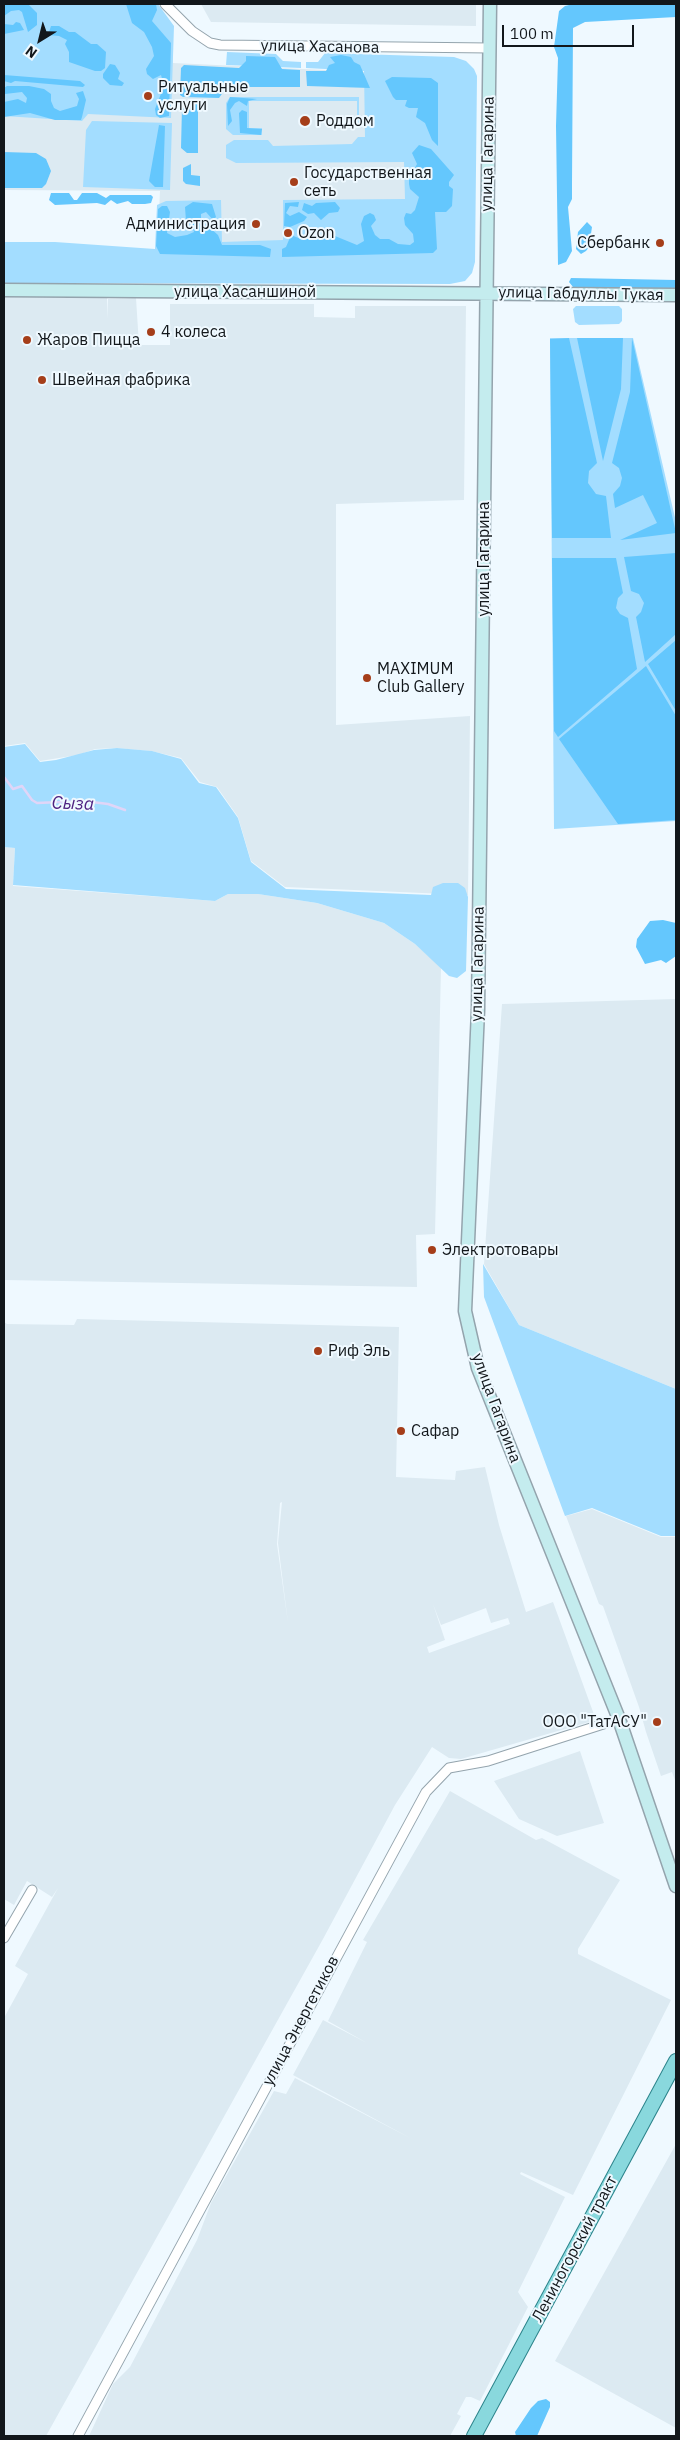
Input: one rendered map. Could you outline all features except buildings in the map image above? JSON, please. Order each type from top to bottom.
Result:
[{"type":"main road","name":"Лениногорский тракт","points":[[474,2436],[676,2061]]},
{"type":"street","name":"улица Хасанова","points":[[165,4],[192,31],[210,42],[220,45],[490,48]]},
{"type":"street","name":"улица Гагарина","points":[[490,4],[478,1010],[465,1311],[478,1368],[619,1720],[676,1886]]},
{"type":"street","name":"улица Хасаншиной","points":[[4,290],[486,293]]},
{"type":"street","name":"улица Габдуллы Тукая","points":[[486,293],[676,295]]},
{"type":"street","name":"улица Энергетиков","points":[[78,2436],[426,1792],[449,1768],[488,1761],[619,1720]]},
{"type":"street","points":[[4,1938],[32,1890]]},
{"type":"shaded area","points":[[4,4],[158,4],[174,26],[171,118],[88,114],[82,121],[4,116]]},
{"type":"shaded area","points":[[4,4],[29,5],[37,13],[37,25],[28,32],[22,12],[19,10],[11,11],[4,16]]},
{"type":"shaded area","points":[[126,4],[156,4],[157,10],[152,21],[171,43],[169,116],[160,118],[156,115],[155,109],[164,86],[163,82],[161,75],[153,79],[147,74],[146,69],[154,56],[152,47],[144,32],[132,23]]},
{"type":"shaded area","points":[[201,4],[476,4],[476,26],[211,22]]},
{"type":"shaded area","points":[[573,4],[676,4],[676,17],[585,22],[573,28],[572,199],[568,207],[572,251],[566,262],[558,265],[556,126],[558,58],[554,47],[559,11],[565,6]]},
{"type":"shaded area","points":[[16,22],[20,23],[24,30],[4,34],[4,24],[13,25]]},
{"type":"shaded area","points":[[51,26],[59,26],[69,32],[75,32],[91,44],[97,44],[106,52],[105,68],[101,71],[95,71],[69,62],[69,52],[65,44],[67,40],[59,36],[48,35]]},
{"type":"shaded area","points":[[4,34],[173,45],[173,63],[433,75],[438,245],[157,254],[160,191],[4,190]]},
{"type":"shaded area","points":[[227,52],[276,54],[283,61],[301,62],[301,68],[226,65]]},
{"type":"shaded area","points":[[325,53],[454,57],[466,61],[474,69],[477,76],[475,262],[472,273],[465,281],[450,284],[4,283],[4,242],[55,242],[155,249],[157,205],[166,201],[221,200],[222,242],[283,240],[283,200],[405,199],[404,162],[236,163],[226,158],[226,145],[234,140],[268,140],[273,146],[352,144],[358,137],[365,137],[364,71],[306,68],[306,62],[318,62]]},
{"type":"shaded area","points":[[341,55],[351,57],[354,62],[360,65],[370,88],[307,86],[306,71],[326,71],[329,65],[335,63],[330,57]]},
{"type":"shaded area","points":[[246,56],[275,57],[282,69],[300,70],[300,87],[232,87],[224,91],[219,98],[183,97],[180,95],[181,68],[184,65],[239,68],[246,61]]},
{"type":"shaded area","points":[[110,64],[115,65],[120,73],[118,79],[124,83],[122,86],[110,85],[103,78],[103,74]]},
{"type":"shaded area","points":[[4,75],[80,81],[85,85],[83,87],[15,81],[11,83],[4,81]]},
{"type":"shaded area","points":[[392,77],[431,78],[438,83],[438,146],[432,140],[425,123],[416,117],[418,108],[409,108],[405,106],[407,100],[396,100],[393,97],[385,81]]},
{"type":"shaded area","points":[[7,86],[29,86],[44,89],[51,94],[54,108],[60,111],[77,106],[79,99],[76,93],[83,91],[86,100],[81,120],[55,120],[30,113],[4,117],[4,102],[18,99],[26,103],[27,98],[22,92],[5,94],[4,88]]},
{"type":"shaded area","points":[[230,97],[359,97],[359,127],[357,128],[357,101],[249,101],[249,128],[262,128],[262,135],[233,135],[226,129],[226,103]]},
{"type":"shaded area","points":[[230,97],[257,99],[248,101],[247,106],[239,101],[235,103],[230,110],[232,121],[228,126],[227,104]]},
{"type":"shaded area","points":[[185,104],[198,104],[198,153],[187,153],[181,148],[182,107]]},
{"type":"shaded area","points":[[242,110],[247,112],[247,128],[262,129],[261,135],[240,133],[239,113]]},
{"type":"shaded area","points":[[92,121],[172,123],[170,190],[83,187],[86,130]]},
{"type":"shaded area","points":[[159,125],[165,126],[163,187],[155,187],[149,181]]},
{"type":"shaded area","points":[[419,145],[431,149],[454,175],[449,182],[449,186],[453,189],[452,206],[446,212],[435,212],[437,249],[433,253],[282,257],[282,249],[286,247],[291,235],[301,239],[314,236],[335,236],[357,245],[364,241],[361,224],[364,216],[370,213],[374,215],[376,220],[371,226],[375,235],[380,239],[389,239],[398,244],[410,245],[414,242],[413,234],[405,225],[404,218],[406,213],[411,214],[415,210],[419,197],[410,189],[409,179],[417,164],[412,153]]},
{"type":"shaded area","points":[[4,152],[36,153],[46,159],[51,171],[46,184],[42,188],[4,188]]},
{"type":"shaded area","points":[[191,164],[191,175],[200,176],[200,186],[186,184],[183,181],[183,168]]},
{"type":"shaded area","points":[[51,193],[69,193],[74,200],[77,200],[82,193],[97,193],[106,198],[110,195],[151,195],[153,197],[151,203],[145,204],[132,204],[128,201],[117,204],[111,200],[105,205],[97,203],[55,205],[49,200]]},
{"type":"shaded area","points":[[193,202],[212,204],[216,217],[213,220],[206,212],[201,214],[201,220],[218,235],[222,245],[260,245],[271,249],[270,257],[160,254],[156,246],[158,209],[162,206],[167,206],[170,212],[167,233],[175,237],[187,235],[194,232],[192,225],[186,221],[185,207]]},
{"type":"shaded area","points":[[299,202],[298,207],[290,206],[286,213],[290,216],[299,212],[307,217],[304,221],[290,227],[284,226],[285,203]]},
{"type":"shaded area","points":[[335,202],[340,208],[338,212],[329,213],[321,220],[314,213],[308,214],[302,210],[304,203],[312,206],[316,203]]},
{"type":"shaded area","points":[[587,222],[592,227],[589,247],[581,254],[576,249],[578,232]]},
{"type":"shaded area","points":[[571,278],[676,280],[676,292],[577,292],[569,282]]},
{"type":"shaded area","points":[[4,297],[107,298],[107,319],[108,299],[136,298],[139,345],[170,345],[170,304],[314,304],[314,317],[355,318],[355,306],[466,306],[464,500],[336,504],[336,725],[470,716],[468,895],[285,887],[251,861],[238,817],[217,787],[200,782],[181,758],[151,751],[116,748],[95,749],[78,755],[40,761],[25,743],[4,746]]},
{"type":"shaded area","points":[[576,306],[619,306],[622,309],[622,321],[619,324],[579,325],[575,322],[573,309]]},
{"type":"shaded area","points":[[550,338],[633,338],[676,522],[676,821],[554,829]]},
{"type":"shaded area","points":[[569,338],[597,463],[589,471],[588,483],[596,494],[606,496],[611,538],[552,538],[550,339]]},
{"type":"shaded area","points":[[577,338],[623,338],[621,389],[603,461]]},
{"type":"shaded area","points":[[632,338],[676,533],[620,540],[657,523],[643,495],[615,508],[613,494],[620,486],[622,478],[619,468],[612,463],[630,392]]},
{"type":"shaded area","points":[[676,553],[676,634],[645,662],[636,617],[641,612],[644,603],[639,594],[631,591],[624,557]]},
{"type":"shaded area","points":[[552,558],[616,558],[623,593],[618,598],[616,608],[620,614],[628,618],[637,669],[558,737],[554,731]]},
{"type":"shaded area","points":[[676,640],[676,711],[648,664]]},
{"type":"shaded area","points":[[646,666],[676,716],[676,820],[618,824],[559,739]]},
{"type":"shaded area","points":[[25,744],[40,762],[56,760],[94,750],[117,748],[152,751],[181,759],[199,783],[216,787],[238,818],[251,862],[286,889],[431,895],[433,887],[443,883],[458,883],[465,888],[468,897],[466,971],[457,978],[449,976],[415,944],[384,923],[317,903],[258,894],[228,894],[215,901],[13,885],[15,848],[4,847],[4,747]]},
{"type":"shaded area","points":[[4,847],[15,848],[13,886],[215,901],[228,894],[258,894],[317,903],[384,923],[415,944],[441,967],[435,1234],[416,1235],[417,1287],[4,1280]]},
{"type":"shaded area","points":[[663,920],[676,923],[676,956],[666,963],[661,960],[645,964],[636,947],[637,939],[650,921]]},
{"type":"shaded area","points":[[676,999],[676,1389],[519,1325],[484,1264],[502,1004]]},
{"type":"shaded area","points":[[483,1264],[519,1325],[676,1389],[676,1536],[661,1536],[592,1508],[565,1516],[484,1297]]},
{"type":"shaded area","points":[[77,1319],[399,1327],[396,1477],[455,1480],[456,1471],[485,1467],[499,1525],[526,1612],[553,1602],[596,1720],[461,1759],[449,1758],[432,1747],[395,1805],[323,1939],[46,2436],[4,2436],[4,2018],[28,1974],[15,1966],[58,1888],[52,1897],[27,1881],[14,1905],[4,1899],[4,1322],[7,1324],[74,1325]],"holes":[[[282,1502],[278,1543],[288,1623],[277,1544],[280,1503]],[[433,1604],[441,1625],[486,1608],[491,1623],[508,1618],[510,1624],[429,1653],[427,1647],[445,1640]]]},
{"type":"shaded area","points":[[592,1509],[661,1537],[676,1537],[676,1783],[672,1772],[661,1776],[603,1606],[599,1604],[566,1516]]},
{"type":"shaded area","points":[[580,1751],[604,1823],[557,1836],[519,1819],[494,1781]]},
{"type":"shaded area","points":[[450,1791],[536,1840],[542,1838],[620,1880],[578,1949],[578,1954],[671,2000],[573,2195],[521,2172],[520,2174],[565,2197],[518,2292],[528,2307],[480,2401],[466,2397],[457,2414],[461,2416],[450,2436],[89,2436],[113,2384],[130,2367],[197,2240],[211,2203],[274,2091],[286,2094],[295,2078],[412,2139],[293,2075],[323,2020],[367,2043],[328,2021],[367,1942],[363,1940]]},
{"type":"shaded area","points":[[676,2144],[676,2428],[555,2361]]},
{"type":"shaded area","points":[[546,2399],[550,2402],[550,2407],[537,2436],[516,2436],[515,2432],[531,2408],[538,2401]]},
{"type":"waterway","name":"Сыза","points":[[4,777],[13,789],[22,786],[32,800],[37,803],[84,801],[108,804],[125,810]]},
{"type":"place","name":"Ритуальные услуги","points":[[148,96]]},
{"type":"place","name":"Роддом","points":[[305,121]]},
{"type":"place","name":"Государственная сеть","points":[[294,182]]},
{"type":"place","name":"Администрация","points":[[256,224]]},
{"type":"place","name":"Ozon","points":[[288,233]]},
{"type":"place","name":"Сбербанк","points":[[660,243]]},
{"type":"place","name":"4 колеса","points":[[151,332]]},
{"type":"place","name":"Жаров Пицца","points":[[27,340]]},
{"type":"place","name":"Швейная фабрика","points":[[42,380]]},
{"type":"place","name":"MAXIMUM Club Gallery","points":[[367,678]]},
{"type":"place","name":"Электротовары","points":[[432,1250]]},
{"type":"place","name":"Риф Эль","points":[[318,1351]]},
{"type":"place","name":"Сафар","points":[[401,1431]]},
{"type":"place","name":"ООО \"ТатАСУ\"","points":[[657,1722]]}]
